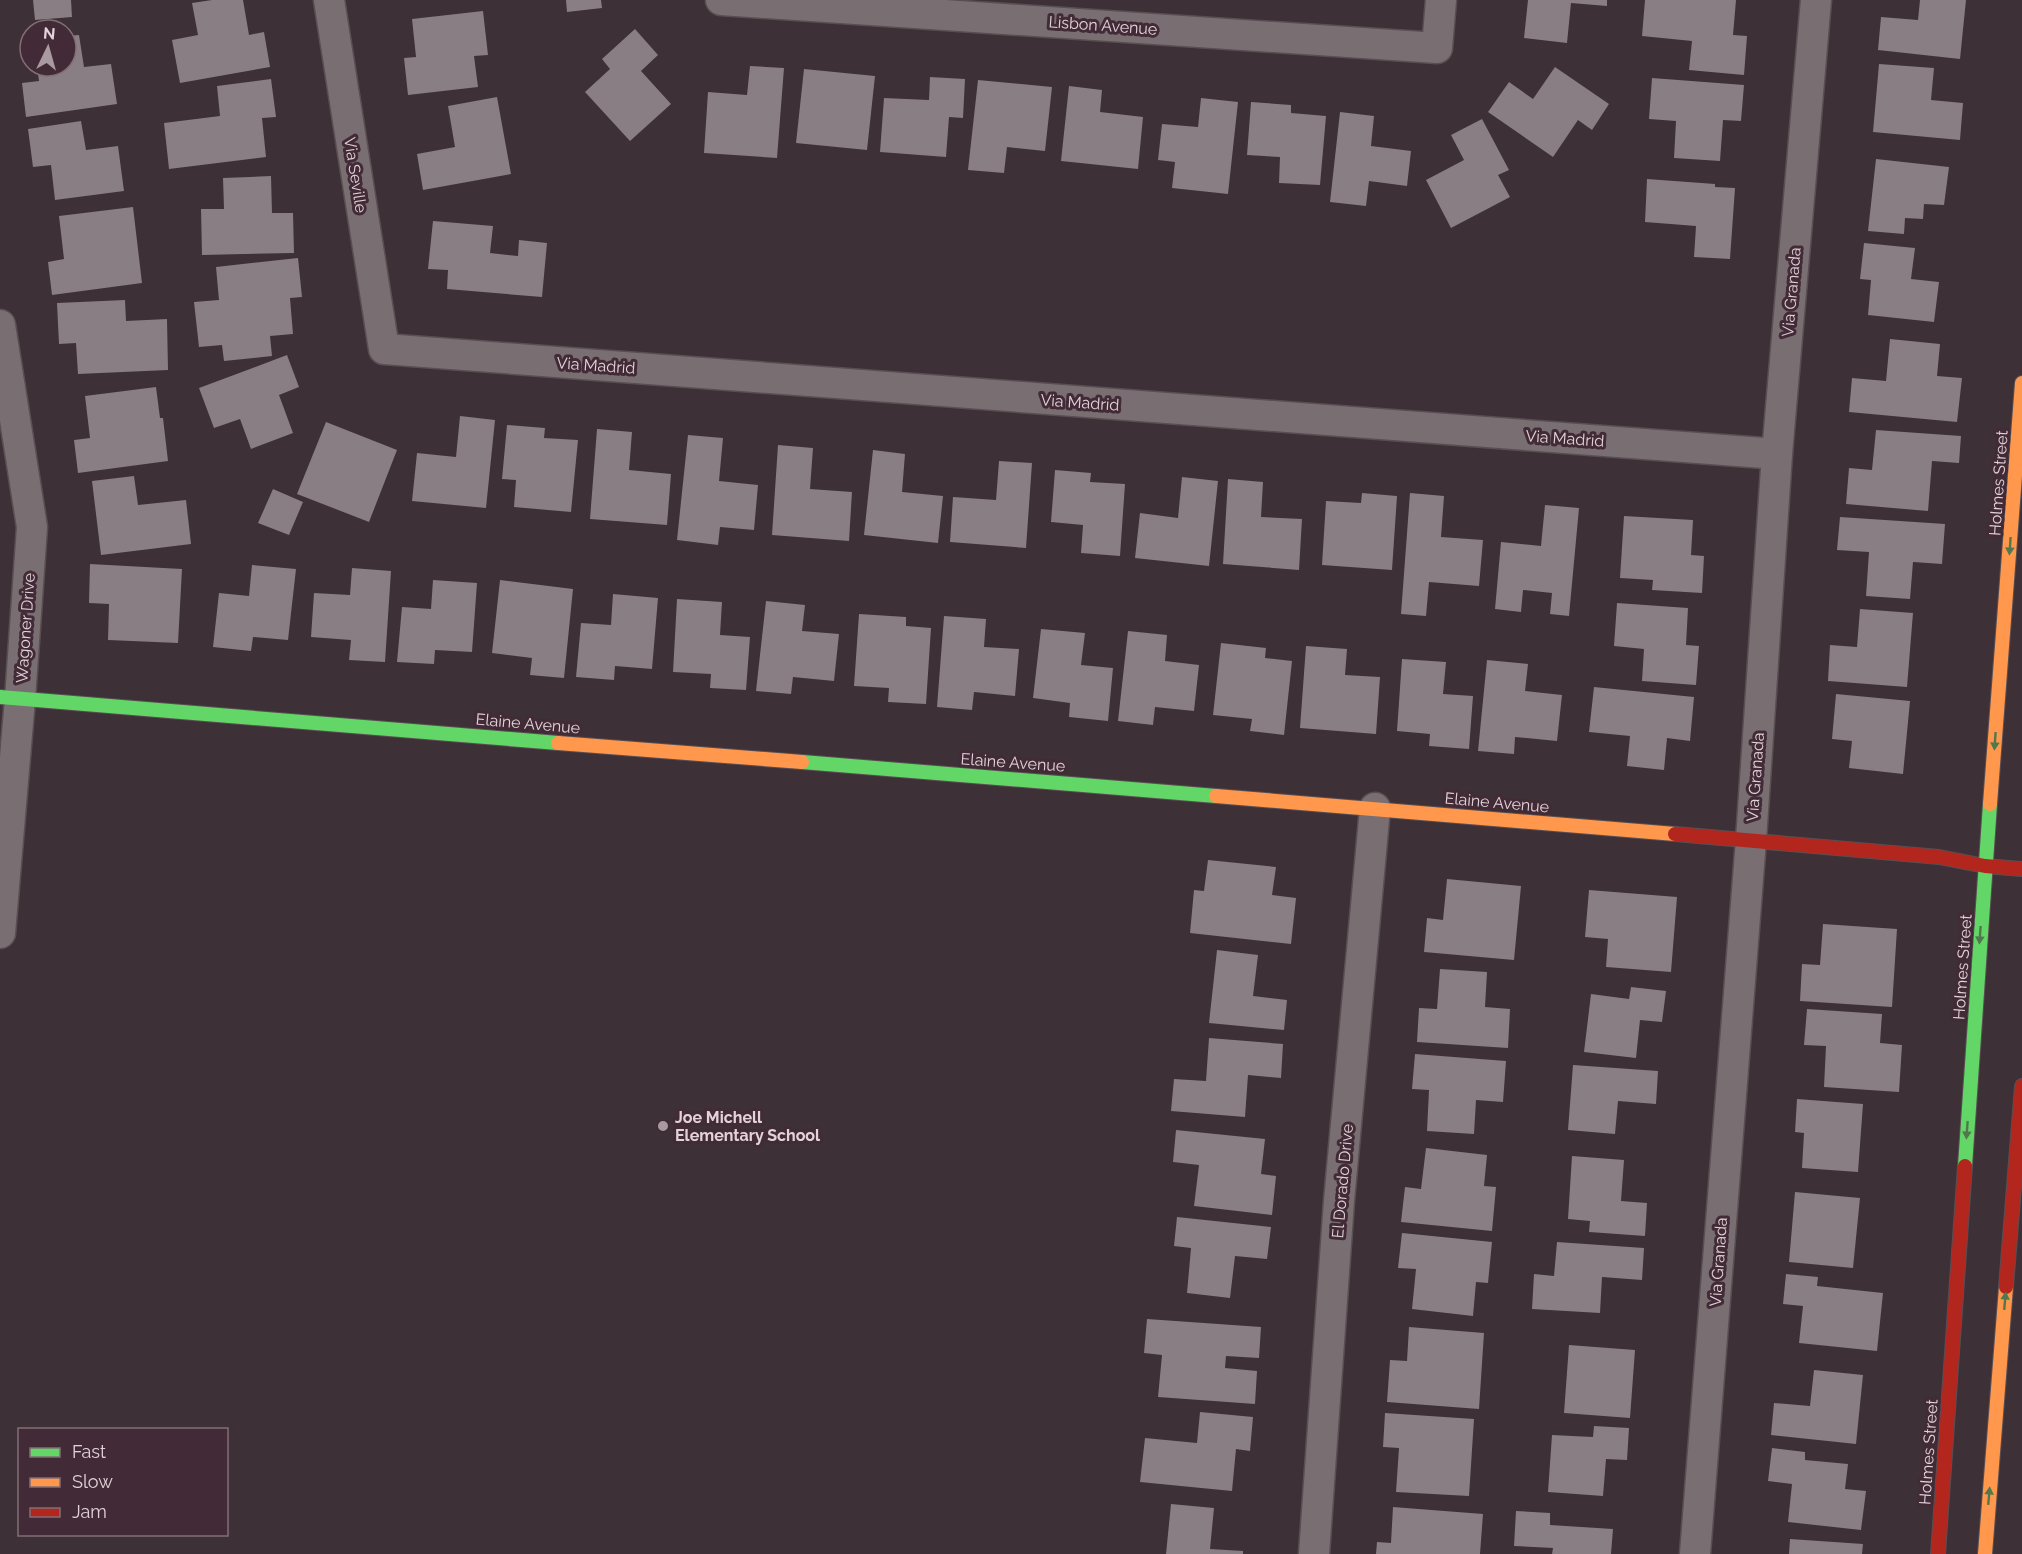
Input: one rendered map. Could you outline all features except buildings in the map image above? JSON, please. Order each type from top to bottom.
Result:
[{"type":"street","name":"Via Seville","points":[[329,0],[384,349]]},
{"type":"street","name":"Lisbon Avenue","points":[[721,0],[1437,48],[1441,0]]},
{"type":"street","name":"Via Granada","points":[[1695,1554],[1751,840],[1777,454],[1816,0]]},
{"type":"street","name":"Wagoner Drive","points":[[0,325],[32,527],[10,698],[0,933]]},
{"type":"street","name":"Via Madrid","points":[[384,349],[1777,454]]},
{"type":"street","name":"Holmes Street","points":[[1938,1554],[1985,866],[2022,383]]},
{"type":"street","name":"Elaine Avenue","points":[[10,698],[1375,808],[1939,856],[1985,866],[2022,869]]},
{"type":"street","name":"El Dorado Drive","points":[[1314,1554],[1339,1202],[1375,808]]},
{"type":"street","points":[[1985,1554],[2022,1086]]},
{"type":"traffic: fast","points":[[0,697],[558,743]]},
{"type":"traffic: fast","points":[[802,762],[1216,796]]},
{"type":"traffic: fast","points":[[1965,1166],[1990,804]]},
{"type":"traffic: slow","points":[[1990,804],[2022,383]]},
{"type":"traffic: slow","points":[[558,743],[802,762]]},
{"type":"traffic: slow","points":[[1216,796],[1675,834]]},
{"type":"traffic: slow","points":[[1985,1554],[2006,1287]]},
{"type":"traffic: jam","points":[[1675,834],[1939,857],[1985,866],[2022,869]]},
{"type":"traffic: jam","points":[[2006,1287],[2022,1086]]},
{"type":"traffic: jam","points":[[1938,1554],[1965,1166]]},
{"type":"place","name":"Joe Michell Elementary School","points":[[663,1126]]}]
